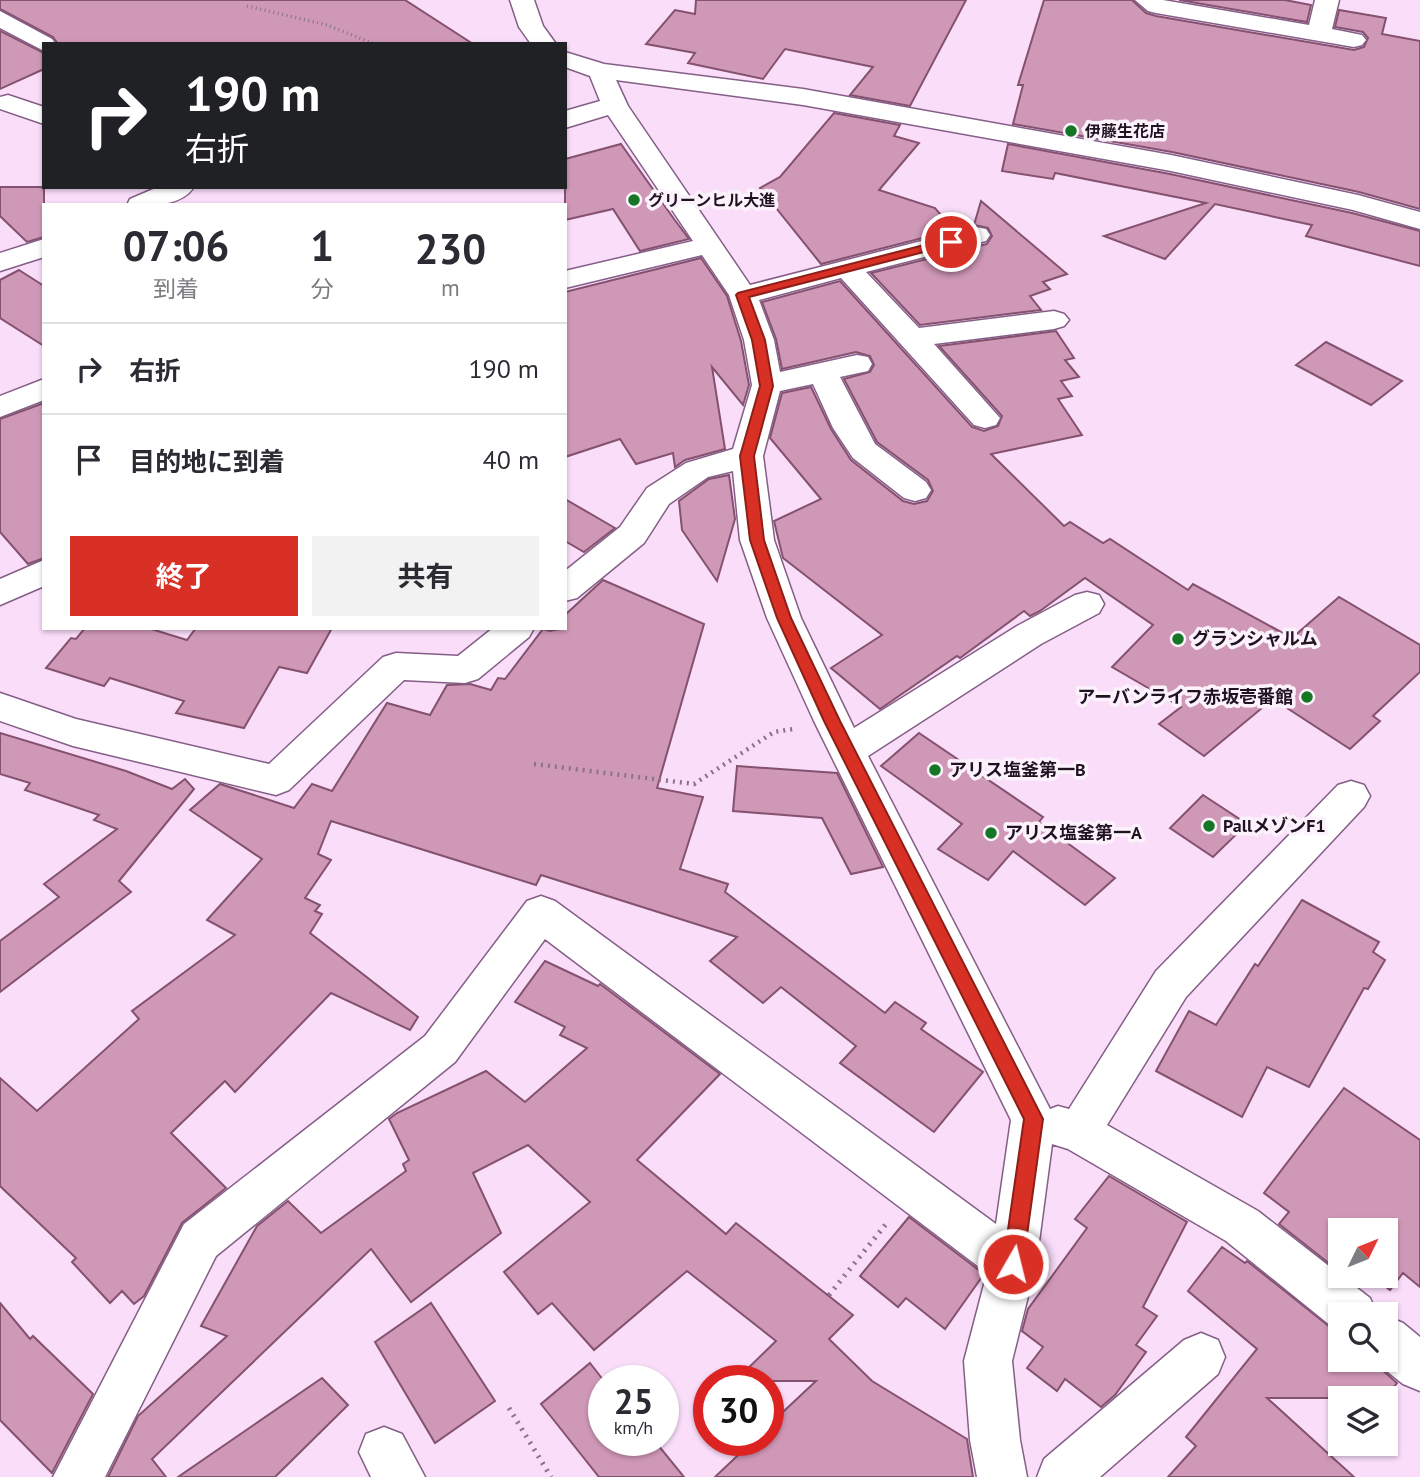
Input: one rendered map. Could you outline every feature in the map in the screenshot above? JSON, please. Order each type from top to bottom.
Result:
[{"type":"street","points":[[522,0],[531,27],[542,42]]},
{"type":"street","points":[[1147,0],[1156,6],[1354,40]]},
{"type":"street","points":[[1319,34],[1327,1]]},
{"type":"street","points":[[0,18],[42,43]]},
{"type":"street","points":[[567,60],[600,71],[803,97],[1171,163],[1358,203],[1420,221]]},
{"type":"street","points":[[600,71],[615,106],[743,295],[759,340],[766,386],[747,456],[757,540],[784,618],[840,736],[1033,1119],[1013,1264],[988,1361],[995,1440],[1002,1477]]},
{"type":"street","points":[[8,103],[42,115]]},
{"type":"street","points":[[567,119],[590,110],[615,106]]},
{"type":"street","points":[[743,295],[849,270],[976,235]]},
{"type":"street","points":[[567,280],[710,245]]},
{"type":"street","points":[[0,263],[42,248]]},
{"type":"street","points":[[849,270],[985,418]]},
{"type":"street","points":[[913,338],[1054,320]]},
{"type":"street","points":[[766,386],[856,364]]},
{"type":"street","points":[[823,373],[849,428],[864,451],[915,490]]},
{"type":"street","points":[[0,407],[42,390]]},
{"type":"street","points":[[567,587],[632,536],[658,496],[697,470],[747,456]]},
{"type":"street","points":[[19,591],[42,574]]},
{"type":"street","points":[[840,736],[1087,604]]},
{"type":"street","points":[[0,708],[73,732],[276,780],[396,666],[465,670],[515,630]]},
{"type":"street","points":[[1079,1132],[1171,984],[1351,796]]},
{"type":"street","points":[[78,1477],[200,1240],[440,1049],[541,913],[1013,1264]]},
{"type":"street","points":[[1033,1119],[1079,1132],[1242,1226],[1338,1302]]},
{"type":"street","points":[[1398,1350],[1420,1367]]},
{"type":"street","points":[[1062,1477],[1200,1356]]},
{"type":"path","points":[[247,6],[327,25],[369,42]]},
{"type":"path","points":[[534,764],[694,783],[774,732],[840,736]]},
{"type":"path","points":[[830,1295],[912,1191]]},
{"type":"path","points":[[509,1408],[551,1477]]},
{"type":"building","points":[[0,0],[405,0],[470,42],[57,42],[53,37],[0,9]]},
{"type":"building","points":[[696,0],[966,0],[910,106],[850,95],[873,67],[785,49],[763,79],[688,63],[695,53],[646,44],[675,10],[695,14]]},
{"type":"building","points":[[1044,0],[1132,0],[1146,13],[1156,16],[1354,50],[1364,47],[1368,38],[1363,32],[1335,27],[1339,10],[1386,18],[1382,34],[1420,41],[1420,209],[1359,192],[1172,152],[1013,124],[1023,85],[1018,85]]},
{"type":"building","points":[[1179,0],[1285,0],[1311,5],[1307,22]]},
{"type":"building","points":[[0,31],[42,52],[42,70],[0,89]]},
{"type":"building","points":[[834,113],[900,125],[894,136],[919,143],[879,190],[935,208],[954,230],[821,264],[760,188],[780,177]]},
{"type":"building","points":[[621,144],[689,239],[640,251],[613,209],[567,220],[567,158]]},
{"type":"building","points":[[1008,144],[1170,174],[1352,213],[1420,231],[1420,266],[1306,236],[1312,225],[1215,204],[1165,259],[1104,236],[1206,203],[1055,173],[1053,179],[1002,171]]},
{"type":"building","points":[[0,187],[44,189],[42,238],[27,242],[0,216]]},
{"type":"building","points":[[981,201],[1067,274],[1043,282],[1050,289],[1030,296],[1041,310],[920,325],[871,273],[987,244],[992,236],[988,228],[974,225]]},
{"type":"building","points":[[701,258],[727,296],[741,341],[749,385],[743,405],[712,367],[725,449],[685,460],[675,467],[673,453],[636,464],[620,439],[567,456],[567,292]]},
{"type":"building","points":[[19,270],[42,285],[42,345],[0,318],[0,280]]},
{"type":"building","points":[[840,281],[972,427],[984,431],[998,426],[1002,416],[939,346],[1056,331],[1074,358],[1065,360],[1079,377],[1061,381],[1072,396],[1058,399],[1082,435],[991,454],[1064,526],[1070,522],[1103,543],[1110,539],[1188,590],[1193,584],[1292,638],[1339,597],[1420,645],[1420,672],[1373,716],[1380,721],[1350,749],[1273,699],[1204,756],[1159,724],[1181,707],[1112,667],[1153,625],[1085,578],[1040,611],[1030,616],[1024,611],[960,658],[957,656],[880,709],[831,668],[882,635],[783,558],[774,521],[821,499],[770,438],[782,393],[811,387],[831,429],[851,460],[903,501],[914,504],[927,501],[933,491],[928,480],[877,442],[844,379],[870,372],[874,365],[870,356],[856,352],[782,369],[776,339],[762,302]]},
{"type":"building","points":[[1326,342],[1402,381],[1371,405],[1296,365]]},
{"type":"building","points":[[42,404],[42,559],[28,564],[0,532],[0,419]]},
{"type":"building","points":[[729,475],[735,519],[717,581],[682,530],[679,501],[709,479]]},
{"type":"building","points":[[567,500],[615,528],[584,552],[567,542]]},
{"type":"building","points":[[603,580],[704,624],[657,788],[703,797],[680,869],[728,884],[725,892],[885,1013],[895,1002],[926,1023],[921,1029],[983,1072],[934,1132],[840,1063],[856,1046],[781,987],[763,1003],[710,961],[737,937],[541,875],[536,885],[331,821],[318,854],[331,860],[305,898],[320,905],[315,911],[322,914],[310,933],[418,1017],[410,1030],[331,993],[235,1092],[225,1081],[171,1133],[226,1188],[182,1223],[144,1296],[134,1304],[122,1291],[110,1303],[72,1262],[76,1258],[0,1186],[0,1078],[37,1111],[139,1019],[132,1011],[235,935],[207,920],[262,859],[190,810],[220,784],[294,808],[312,784],[332,791],[387,703],[430,715],[447,685],[470,684],[491,690],[498,678],[505,679],[542,630],[567,630],[567,613]]},
{"type":"building","points":[[83,630],[154,630],[187,640],[194,630],[331,630],[307,673],[279,667],[244,728],[176,713],[184,701],[110,678],[104,686],[46,668],[71,638],[76,639]]},
{"type":"building","points":[[0,733],[126,771],[172,789],[185,779],[194,789],[119,881],[131,892],[0,992],[0,941],[59,897],[44,884],[117,829],[94,820],[99,815],[25,790],[30,783],[0,774]]},
{"type":"building","points":[[919,733],[1043,817],[1039,822],[1115,878],[1085,905],[1013,851],[988,880],[938,849],[962,824],[881,766]]},
{"type":"building","points":[[737,766],[837,773],[883,867],[851,874],[822,818],[733,811]]},
{"type":"building","name":"PallメゾンF1","points":[[1203,795],[1247,824],[1213,857],[1170,828]]},
{"type":"building","points":[[1302,900],[1379,942],[1373,952],[1385,960],[1368,989],[1364,988],[1309,1087],[1267,1067],[1242,1117],[1156,1071],[1189,1011],[1216,1025],[1255,964],[1258,966]]},
{"type":"building","points":[[545,961],[598,986],[600,984],[720,1074],[637,1160],[726,1234],[736,1223],[853,1315],[829,1339],[872,1381],[967,1439],[973,1477],[715,1477],[737,1456],[784,1456],[784,1411],[816,1381],[784,1381],[784,1365],[751,1365],[776,1341],[687,1271],[594,1350],[552,1303],[538,1314],[504,1272],[590,1202],[528,1145],[473,1173],[501,1233],[411,1302],[371,1249],[152,1459],[166,1477],[108,1477],[138,1416],[227,1336],[201,1326],[257,1226],[288,1201],[321,1233],[406,1171],[403,1164],[409,1160],[389,1119],[397,1113],[486,1071],[525,1102],[587,1048],[560,1035],[565,1027],[515,1002]]},
{"type":"building","points":[[1344,1088],[1420,1140],[1420,1287],[1403,1273],[1398,1280],[1398,1218],[1328,1218],[1328,1263],[1279,1224],[1289,1212],[1264,1193]]},
{"type":"building","points":[[1109,1176],[1187,1222],[1143,1307],[1157,1316],[1136,1345],[1146,1352],[1115,1395],[1101,1407],[1065,1379],[1057,1391],[1027,1368],[1043,1347],[1022,1331],[1028,1309],[1087,1228],[1075,1219]]},
{"type":"building","points":[[909,1217],[984,1274],[945,1329],[906,1298],[898,1307],[860,1276]]},
{"type":"building","points":[[1222,1247],[1245,1263],[1247,1261],[1328,1325],[1328,1372],[1385,1372],[1397,1383],[1395,1386],[1328,1386],[1328,1398],[1267,1398],[1354,1477],[1168,1477],[1196,1446],[1186,1437],[1257,1349],[1188,1291]]},
{"type":"building","points":[[0,1303],[30,1339],[33,1336],[93,1394],[52,1473],[0,1420]]},
{"type":"building","points":[[431,1303],[495,1401],[435,1443],[375,1342]]},
{"type":"building","points":[[590,1363],[588,1456],[667,1456],[684,1477],[599,1477],[541,1404]]},
{"type":"building","points":[[322,1378],[348,1405],[275,1477],[178,1477]]},
{"type":"place","name":"伊藤生花店","points":[[1071,131]]},
{"type":"place","name":"グリーンヒル大進","points":[[634,200]]},
{"type":"place","name":"グランシャルム","points":[[1178,639]]},
{"type":"place","name":"アーバンライフ赤坂壱番館","points":[[1307,697]]},
{"type":"place","name":"アリス塩釜第一B","points":[[935,770]]},
{"type":"place","name":"PallメゾンF1","points":[[1209,826]]},
{"type":"place","name":"アリス塩釜第一A","points":[[991,833]]},
{"type":"route","points":[[951,242],[743,295],[759,340],[766,386],[747,456],[757,540],[784,618],[832,721],[1033,1119],[1013,1264]]}]
